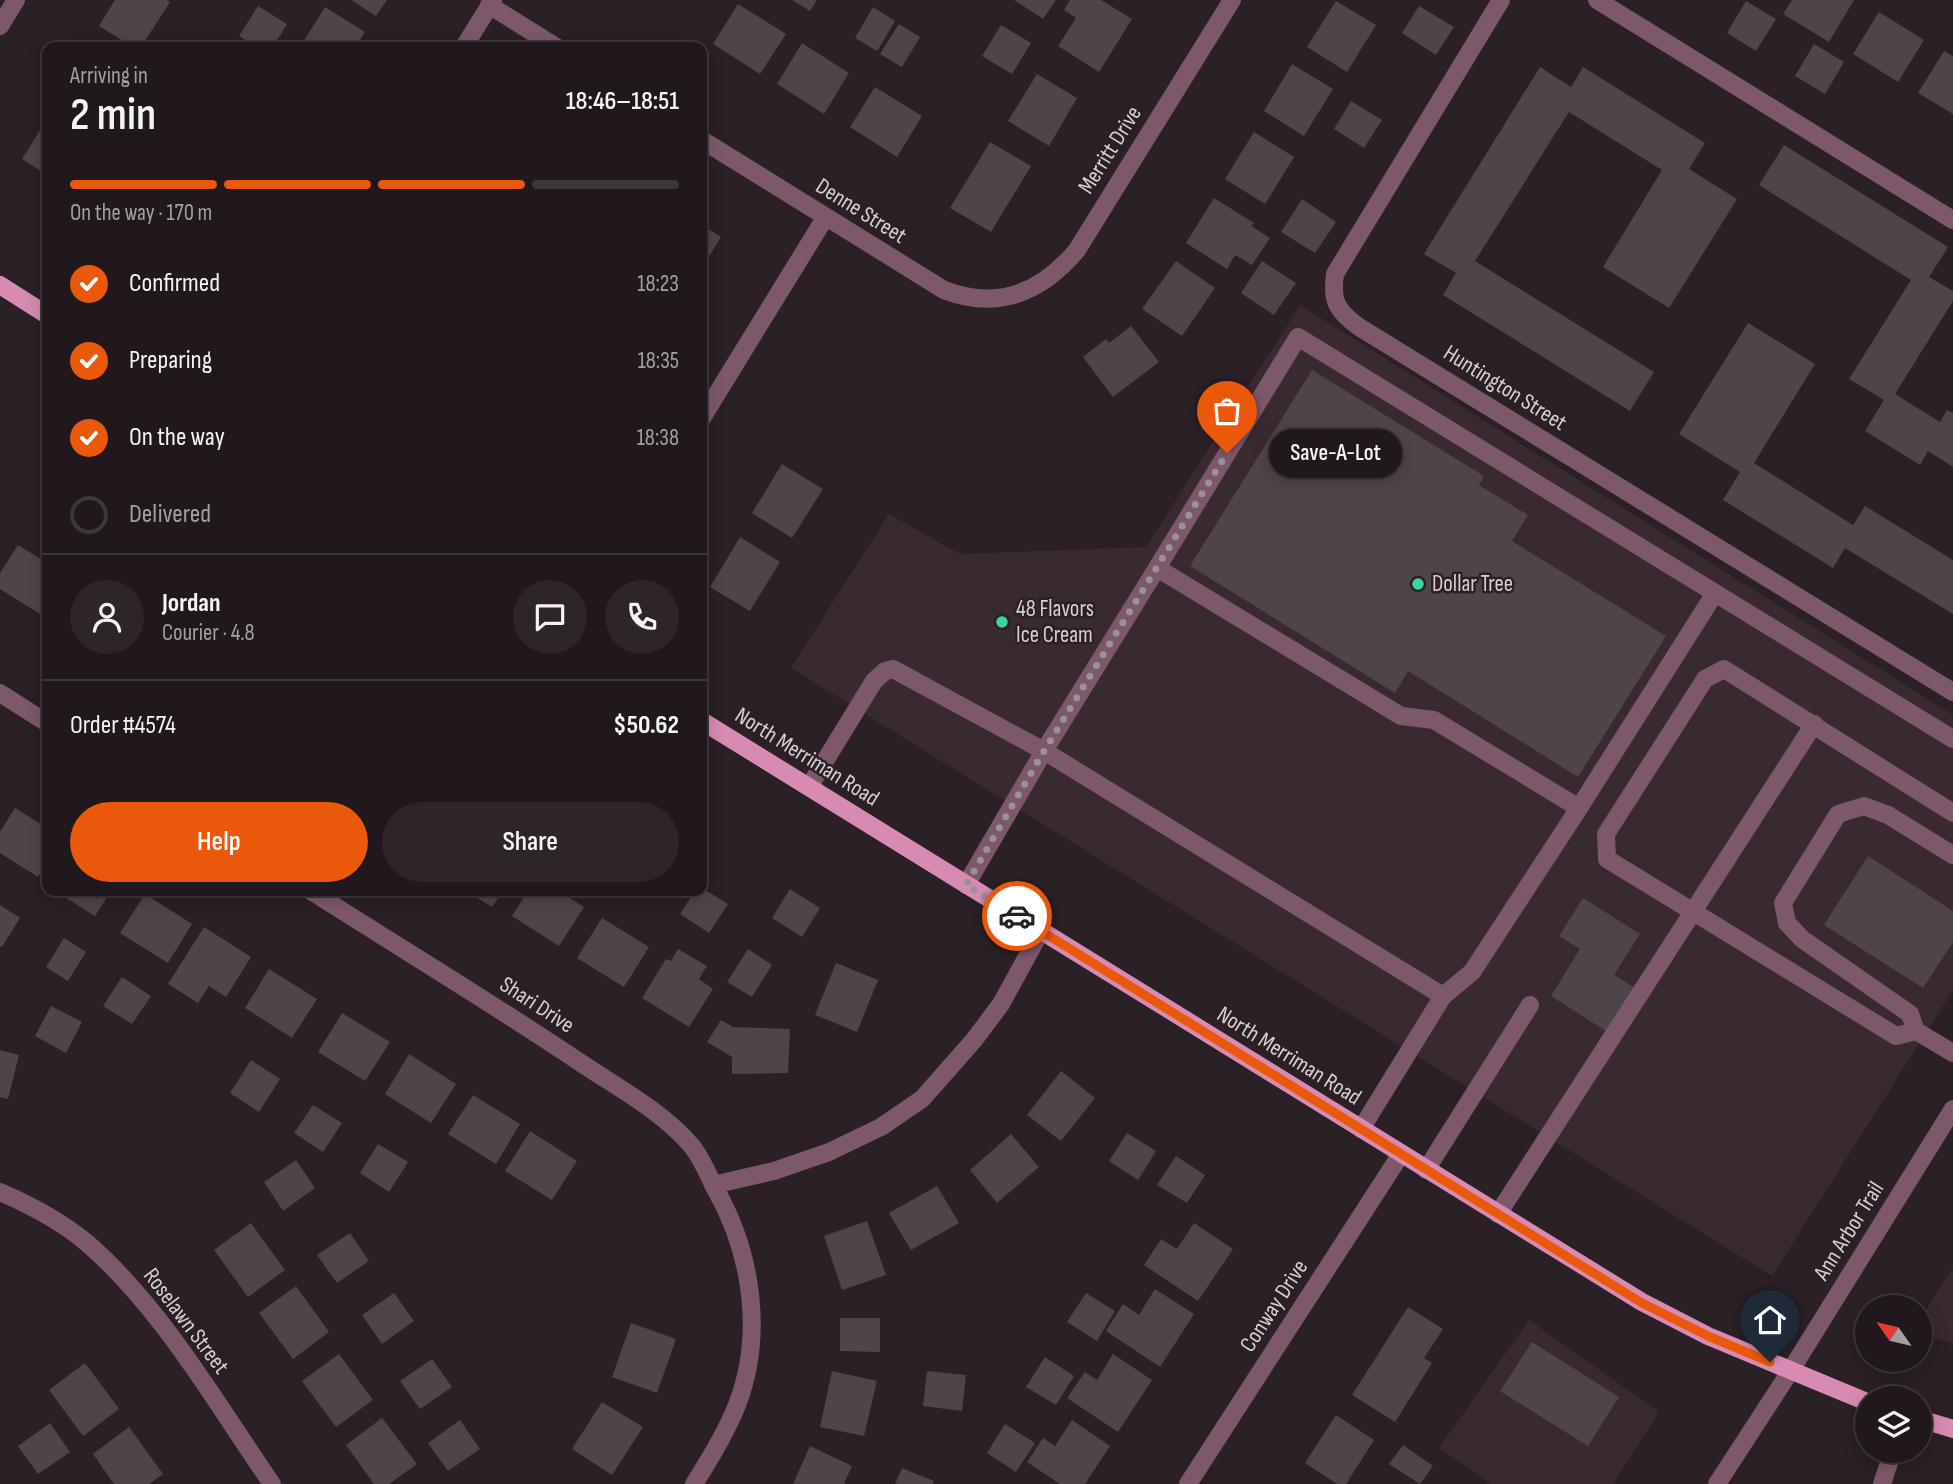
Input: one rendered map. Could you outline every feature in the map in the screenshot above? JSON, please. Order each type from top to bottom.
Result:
[{"type":"main road","points":[[0,285],[42,312]]},
{"type":"main road","name":"North Merriman Road","points":[[707,724],[1642,1303],[1708,1336],[1855,1397]]},
{"type":"main road","points":[[1932,1423],[1953,1429]]},
{"type":"street","points":[[0,26],[16,0]]},
{"type":"street","name":"Merritt Drive","points":[[1004,297],[1015,296],[1039,285],[1060,270],[1077,250],[1232,0]]},
{"type":"street","name":"Huntington Street","points":[[1501,0],[1335,274],[1333,291],[1336,304],[1345,317],[1359,327],[1953,692]]},
{"type":"street","points":[[1597,0],[1953,220]]},
{"type":"street","points":[[467,42],[491,3],[549,42]]},
{"type":"street","name":"Denne Street","points":[[707,143],[944,290],[976,298],[1004,297]]},
{"type":"street","points":[[707,410],[825,218]]},
{"type":"street","points":[[966,885],[1044,751],[1298,337],[1953,740]]},
{"type":"street","points":[[1157,568],[1401,716],[1434,720],[1578,808]]},
{"type":"street","points":[[1361,1129],[1443,996],[1472,972],[1715,593]]},
{"type":"street","points":[[809,787],[874,681],[885,671],[893,669],[1044,751],[1443,996]]},
{"type":"street","points":[[1916,1031],[1896,1036],[1607,859],[1606,834],[1705,679],[1724,669],[1953,813]]},
{"type":"street","points":[[0,693],[42,720]]},
{"type":"street","points":[[1498,1214],[1814,724]]},
{"type":"street","points":[[1953,855],[1888,815],[1864,806],[1838,814],[1783,904],[1787,923],[1802,939],[1910,1014],[1916,1031],[1953,1053]]},
{"type":"street","name":"Shari Drive","points":[[319,896],[562,1050],[673,1126],[693,1146],[737,1235],[746,1264],[750,1294],[750,1345],[737,1404],[716,1450],[694,1484]]},
{"type":"street","points":[[713,1185],[774,1171],[829,1152],[881,1126],[922,1099],[974,1040],[1001,1004],[1041,931]]},
{"type":"street","points":[[1426,1170],[1530,1005]]},
{"type":"street","name":"Ann Arbor Trail","points":[[1717,1484],[1953,1109]]},
{"type":"street","name":"Conway Drive","points":[[1188,1484],[1401,1154]]},
{"type":"street","name":"Roselawn Street","points":[[0,1192],[86,1242],[117,1272],[153,1311],[272,1484]]},
{"type":"street","points":[[1882,1484],[1889,1463]]},
{"type":"shaded area","points":[[1300,305],[1953,715],[1953,990],[1772,1276],[791,668],[889,514],[960,554],[1146,547]]},
{"type":"shaded area","points":[[1953,1267],[1953,1343],[1932,1338],[1932,1300]]},
{"type":"shaded area","points":[[1529,1320],[1659,1412],[1613,1484],[1491,1484],[1439,1448]]},
{"type":"building","points":[[115,0],[170,2],[144,42],[125,42],[99,26]]},
{"type":"building","points":[[351,0],[387,0],[376,16]]},
{"type":"building","points":[[792,0],[817,0],[810,11]]},
{"type":"building","points":[[1014,0],[1056,0],[1043,19]]},
{"type":"building","points":[[1070,0],[1101,0],[1132,19],[1099,72],[1058,46],[1076,18],[1064,10]]},
{"type":"building","points":[[1792,0],[1854,0],[1829,42],[1783,14]]},
{"type":"building","points":[[1336,1],[1376,25],[1347,72],[1307,47]]},
{"type":"building","points":[[1746,1],[1776,19],[1756,51],[1727,33]]},
{"type":"building","points":[[738,4],[786,34],[760,74],[713,44]]},
{"type":"building","points":[[258,6],[287,24],[276,42],[249,42],[239,36]]},
{"type":"building","points":[[1419,6],[1454,27],[1436,55],[1402,33]]},
{"type":"building","points":[[325,7],[365,32],[359,42],[303,42]]},
{"type":"building","points":[[873,7],[895,21],[877,51],[855,38]]},
{"type":"building","points":[[1879,12],[1924,40],[1898,82],[1853,54]]},
{"type":"building","points":[[899,24],[920,37],[902,67],[880,54]]},
{"type":"building","points":[[1001,25],[1031,43],[1012,74],[982,56]]},
{"type":"building","points":[[802,43],[849,73],[824,114],[777,84]]},
{"type":"building","points":[[1814,44],[1844,62],[1825,94],[1795,76]]},
{"type":"building","points":[[1944,51],[1953,56],[1953,114],[1918,93]]},
{"type":"building","points":[[1292,64],[1333,89],[1304,136],[1264,111]]},
{"type":"building","points":[[1540,67],[1571,87],[1583,67],[1705,143],[1689,169],[1737,199],[1669,308],[1603,267],[1662,170],[1569,112],[1475,261],[1654,372],[1630,411],[1443,295],[1456,273],[1424,254]]},
{"type":"building","points":[[1037,74],[1077,98],[1049,146],[1008,121]]},
{"type":"building","points":[[875,87],[922,116],[897,157],[850,127]]},
{"type":"building","points":[[1351,101],[1382,120],[1364,148],[1334,129]]},
{"type":"building","points":[[42,127],[42,172],[22,159]]},
{"type":"building","points":[[1254,132],[1294,157],[1265,204],[1225,179]]},
{"type":"building","points":[[990,142],[1031,166],[991,232],[950,208]]},
{"type":"building","points":[[1784,145],[1948,247],[1929,277],[1953,291],[1953,301],[1895,394],[1940,422],[1947,410],[1953,413],[1953,467],[1928,451],[1920,465],[1865,431],[1884,400],[1849,379],[1911,280],[1759,185]]},
{"type":"building","points":[[1214,198],[1254,223],[1251,226],[1270,238],[1252,265],[1235,255],[1227,269],[1186,243]]},
{"type":"building","points":[[1302,199],[1336,222],[1315,253],[1281,232]]},
{"type":"building","points":[[707,228],[721,237],[707,260]]},
{"type":"building","points":[[1176,261],[1215,288],[1182,336],[1142,309]]},
{"type":"building","points":[[1262,261],[1296,283],[1274,315],[1241,293]]},
{"type":"building","points":[[1748,323],[1815,364],[1754,463],[1853,525],[1865,506],[1953,560],[1953,614],[1845,548],[1833,568],[1723,500],[1740,472],[1679,434]]},
{"type":"building","points":[[1131,326],[1159,362],[1113,397],[1083,357],[1106,339],[1109,343]]},
{"type":"building","points":[[1312,370],[1484,476],[1479,485],[1528,515],[1512,541],[1666,636],[1578,777],[1408,671],[1395,693],[1190,566]]},
{"type":"building","points":[[782,464],[823,489],[792,538],[752,513]]},
{"type":"building","points":[[740,537],[780,562],[750,611],[710,587]]},
{"type":"building","points":[[18,545],[42,560],[40,614],[0,589],[0,573]]},
{"type":"building","points":[[15,808],[42,825],[42,870],[38,877],[0,853],[0,832]]},
{"type":"building","points":[[1868,856],[1953,911],[1953,942],[1923,988],[1824,925]]},
{"type":"building","points":[[790,889],[820,908],[802,937],[772,918]]},
{"type":"building","points":[[707,891],[728,904],[709,933],[680,914],[692,896],[707,896]]},
{"type":"building","points":[[63,896],[108,896],[95,916]]},
{"type":"building","points":[[144,896],[148,896],[192,924],[168,963],[120,933]]},
{"type":"building","points":[[474,896],[500,896],[492,907]]},
{"type":"building","points":[[525,896],[567,896],[584,907],[559,946],[512,916]]},
{"type":"building","points":[[1583,898],[1640,934],[1614,975],[1637,989],[1609,1033],[1551,996],[1580,949],[1559,936]]},
{"type":"building","points":[[0,905],[20,918],[2,947],[0,946]]},
{"type":"building","points":[[602,918],[649,947],[624,987],[577,958]]},
{"type":"building","points":[[204,927],[251,957],[226,997],[209,986],[198,1003],[168,984]]},
{"type":"building","points":[[64,938],[86,952],[68,981],[46,967]]},
{"type":"building","points":[[678,949],[707,966],[699,979],[713,989],[689,1027],[642,998],[666,959],[671,961]]},
{"type":"building","points":[[748,949],[772,965],[752,997],[727,982]]},
{"type":"building","points":[[836,963],[878,980],[857,1032],[815,1015]]},
{"type":"building","points":[[269,969],[317,999],[292,1038],[245,1008]]},
{"type":"building","points":[[122,977],[151,996],[132,1024],[103,1006]]},
{"type":"building","points":[[51,1006],[82,1022],[66,1053],[35,1036]]},
{"type":"building","points":[[342,1013],[390,1042],[365,1081],[318,1052]]},
{"type":"building","points":[[721,1020],[733,1027],[790,1029],[788,1073],[732,1074],[732,1057],[707,1042]]},
{"type":"building","points":[[0,1050],[19,1055],[8,1099],[0,1097]]},
{"type":"building","points":[[409,1054],[456,1084],[431,1123],[385,1094]]},
{"type":"building","points":[[251,1060],[280,1079],[259,1112],[230,1093]]},
{"type":"building","points":[[1061,1071],[1095,1098],[1061,1141],[1027,1115]]},
{"type":"building","points":[[473,1095],[520,1124],[496,1164],[448,1134]]},
{"type":"building","points":[[313,1105],[342,1123],[323,1152],[294,1133]]},
{"type":"building","points":[[530,1131],[577,1161],[552,1200],[505,1171]]},
{"type":"building","points":[[1127,1133],[1156,1151],[1138,1180],[1109,1161]]},
{"type":"building","points":[[1011,1134],[1039,1167],[997,1203],[970,1170]]},
{"type":"building","points":[[378,1144],[408,1162],[389,1192],[360,1173]]},
{"type":"building","points":[[1176,1156],[1205,1175],[1187,1203],[1157,1185]]},
{"type":"building","points":[[296,1160],[315,1188],[283,1211],[264,1182]]},
{"type":"building","points":[[937,1186],[959,1223],[911,1250],[889,1213]]},
{"type":"building","points":[[867,1221],[886,1275],[842,1290],[824,1236]]},
{"type":"building","points":[[251,1223],[285,1270],[248,1297],[214,1250]]},
{"type":"building","points":[[1194,1223],[1233,1249],[1198,1301],[1144,1265],[1161,1239],[1177,1249]]},
{"type":"building","points":[[350,1233],[369,1261],[337,1283],[317,1255]]},
{"type":"building","points":[[296,1286],[329,1332],[293,1359],[259,1313]]},
{"type":"building","points":[[1155,1289],[1194,1314],[1160,1367],[1106,1331],[1123,1304],[1139,1315]]},
{"type":"building","points":[[394,1293],[414,1321],[382,1344],[362,1315]]},
{"type":"building","points":[[1086,1293],[1115,1311],[1097,1341],[1067,1322]]},
{"type":"building","points":[[1408,1307],[1443,1329],[1424,1358],[1432,1363],[1395,1422],[1352,1395]]},
{"type":"building","points":[[840,1318],[880,1318],[880,1352],[840,1351]]},
{"type":"building","points":[[631,1323],[676,1339],[657,1393],[612,1377]]},
{"type":"building","points":[[1532,1342],[1619,1397],[1588,1446],[1500,1391]]},
{"type":"building","points":[[339,1354],[373,1400],[336,1427],[302,1381]]},
{"type":"building","points":[[1113,1354],[1152,1380],[1118,1432],[1067,1398],[1085,1372],[1097,1380]]},
{"type":"building","points":[[1045,1357],[1074,1376],[1056,1405],[1026,1387]]},
{"type":"building","points":[[432,1359],[452,1387],[420,1409],[400,1381]]},
{"type":"building","points":[[85,1363],[119,1409],[83,1436],[49,1390]]},
{"type":"building","points":[[832,1371],[877,1381],[864,1436],[820,1427]]},
{"type":"building","points":[[927,1371],[966,1375],[962,1411],[923,1406]]},
{"type":"building","points":[[602,1402],[643,1427],[612,1475],[572,1449]]},
{"type":"building","points":[[1336,1415],[1374,1440],[1346,1484],[1337,1484],[1305,1463]]},
{"type":"building","points":[[382,1418],[417,1464],[389,1484],[374,1484],[346,1445]]},
{"type":"building","points":[[460,1420],[480,1449],[448,1471],[428,1443]]},
{"type":"building","points":[[1072,1420],[1110,1446],[1085,1484],[1060,1484],[1027,1462],[1043,1438],[1055,1446]]},
{"type":"building","points":[[50,1423],[70,1452],[38,1474],[18,1446]]},
{"type":"building","points":[[1005,1424],[1035,1443],[1016,1472],[987,1453]]},
{"type":"building","points":[[129,1427],[163,1474],[149,1484],[114,1484],[93,1454]]},
{"type":"building","points":[[1403,1445],[1433,1466],[1420,1484],[1389,1464]]},
{"type":"building","points":[[810,1446],[852,1466],[844,1484],[793,1484]]},
{"type":"building","points":[[902,1468],[934,1481],[933,1484],[895,1484]]},
{"type":"way so far","points":[[1017,916],[966,885],[1044,751],[1227,453]]},
{"type":"place","name":"Save-A-Lot","points":[[1227,453]]},
{"type":"place","name":"Dollar Tree","points":[[1418,584]]},
{"type":"place","name":"48 Flavors Ice Cream","points":[[1002,622]]},
{"type":"route","points":[[1017,916],[1642,1303],[1708,1336],[1770,1362]]}]
